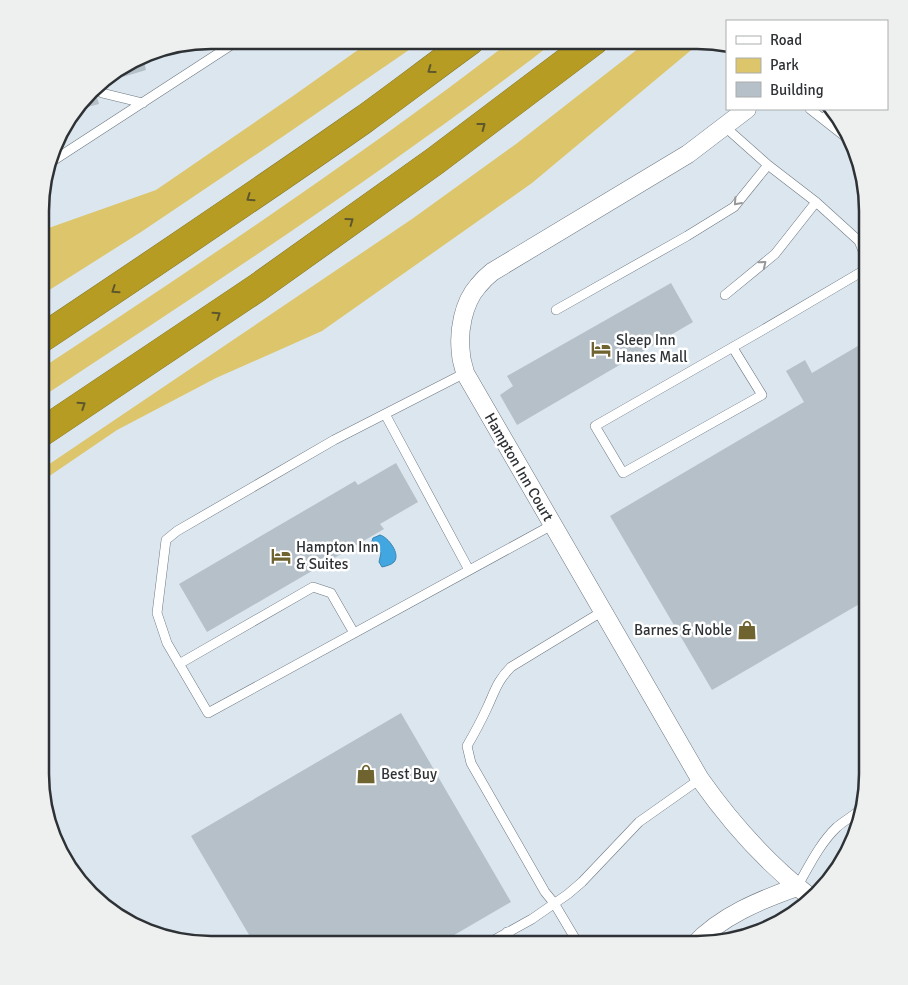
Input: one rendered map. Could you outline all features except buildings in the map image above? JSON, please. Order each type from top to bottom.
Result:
[{"type":"highway","points":[[49,333],[244,202],[365,118],[459,49]]},
{"type":"highway","points":[[49,427],[257,288],[427,166],[583,49]]},
{"type":"street","name":"Hampton Inn Court","points":[[746,110],[688,154],[492,272],[477,287],[467,305],[462,320],[460,354],[465,373],[700,779],[732,821],[803,892]]},
{"type":"street","points":[[704,936],[730,916],[764,899],[803,892]]},
{"type":"lane","points":[[58,158],[225,49]]},
{"type":"lane","points":[[102,93],[143,103]]},
{"type":"lane","points":[[811,110],[838,131]]},
{"type":"lane","points":[[823,119],[827,115]]},
{"type":"lane","points":[[724,126],[768,165],[816,202],[859,241]]},
{"type":"lane","points":[[556,310],[688,236],[734,207],[768,165]]},
{"type":"lane","points":[[726,295],[775,254],[816,202]]},
{"type":"lane","points":[[733,348],[762,395],[623,474],[595,426],[733,348],[859,273]]},
{"type":"lane","points":[[465,373],[334,440],[177,531],[166,540],[157,613],[167,643],[179,664],[208,713],[552,525]]},
{"type":"lane","points":[[385,414],[469,570]]},
{"type":"lane","points":[[179,664],[313,587],[331,593],[354,633]]},
{"type":"lane","points":[[574,936],[554,903],[544,892],[471,763],[467,746],[487,709],[496,686],[511,667],[603,611]]},
{"type":"lane","points":[[500,936],[532,919],[568,894],[582,882],[639,822],[700,779]]},
{"type":"lane","points":[[803,892],[814,857],[837,827],[854,814]]},
{"type":"lane","points":[[507,932],[509,936]]},
{"type":"green space","points":[[359,49],[410,49],[141,232],[49,290],[49,228],[156,190]]},
{"type":"green space","points":[[500,49],[544,49],[406,152],[49,392],[49,363],[338,168]]},
{"type":"green space","points":[[638,49],[692,49],[532,183],[322,331],[216,378],[117,430],[49,476],[49,464],[412,219],[516,144]]},
{"type":"water","points":[[380,535],[390,542],[396,555],[394,562],[382,567],[379,562],[381,553],[373,550],[371,544],[373,538]]},
{"type":"place","name":"Sleep Inn Hanes Mall","points":[[601,349]]},
{"type":"place","name":"Hampton Inn & Suites","points":[[281,556]]},
{"type":"place","name":"Barnes & Noble","points":[[747,630]]},
{"type":"place","name":"Best Buy","points":[[366,774]]}]
